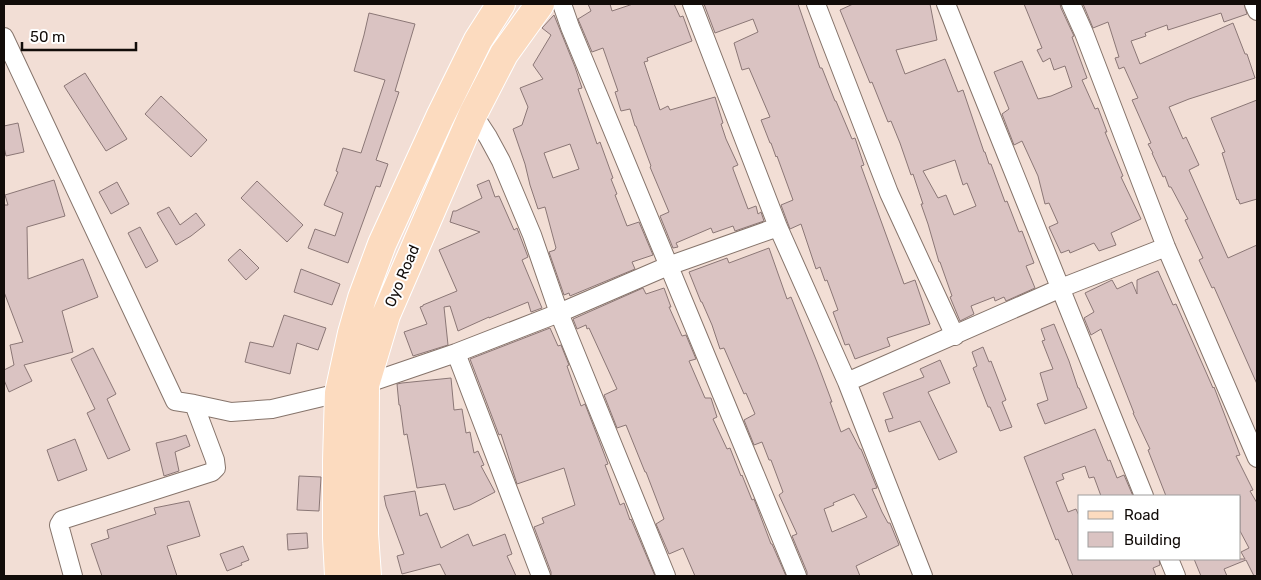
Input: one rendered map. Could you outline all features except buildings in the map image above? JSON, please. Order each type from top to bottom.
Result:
[{"type":"main road","name":"Oyo Road","points":[[339,576],[337,461],[339,393],[352,333],[362,298],[382,244],[461,74],[478,40],[501,4]]},
{"type":"main road","name":"Oyo Road","points":[[367,576],[364,534],[365,385],[386,315],[473,114],[504,54],[540,4]]},
{"type":"street","points":[[562,4],[570,28],[797,576]]},
{"type":"street","points":[[692,4],[778,227],[847,382],[923,576]]},
{"type":"street","points":[[816,4],[890,193],[955,336]]},
{"type":"street","points":[[946,4],[1144,495]]},
{"type":"street","points":[[1071,4],[1084,33],[1166,247],[1257,458]]},
{"type":"street","points":[[1254,4],[1257,11]]},
{"type":"street","points":[[4,38],[175,401],[230,412],[272,408],[339,393],[456,353],[558,313],[668,266],[778,227]]},
{"type":"street","points":[[473,114],[501,161],[532,235],[558,313],[666,576]]},
{"type":"street","points":[[847,382],[1061,288],[1166,247]]},
{"type":"street","points":[[456,353],[541,576]]},
{"type":"street","points":[[73,576],[59,526],[62,520],[212,472],[216,468],[215,460],[194,404]]},
{"type":"street","points":[[1169,560],[1176,576]]}]
